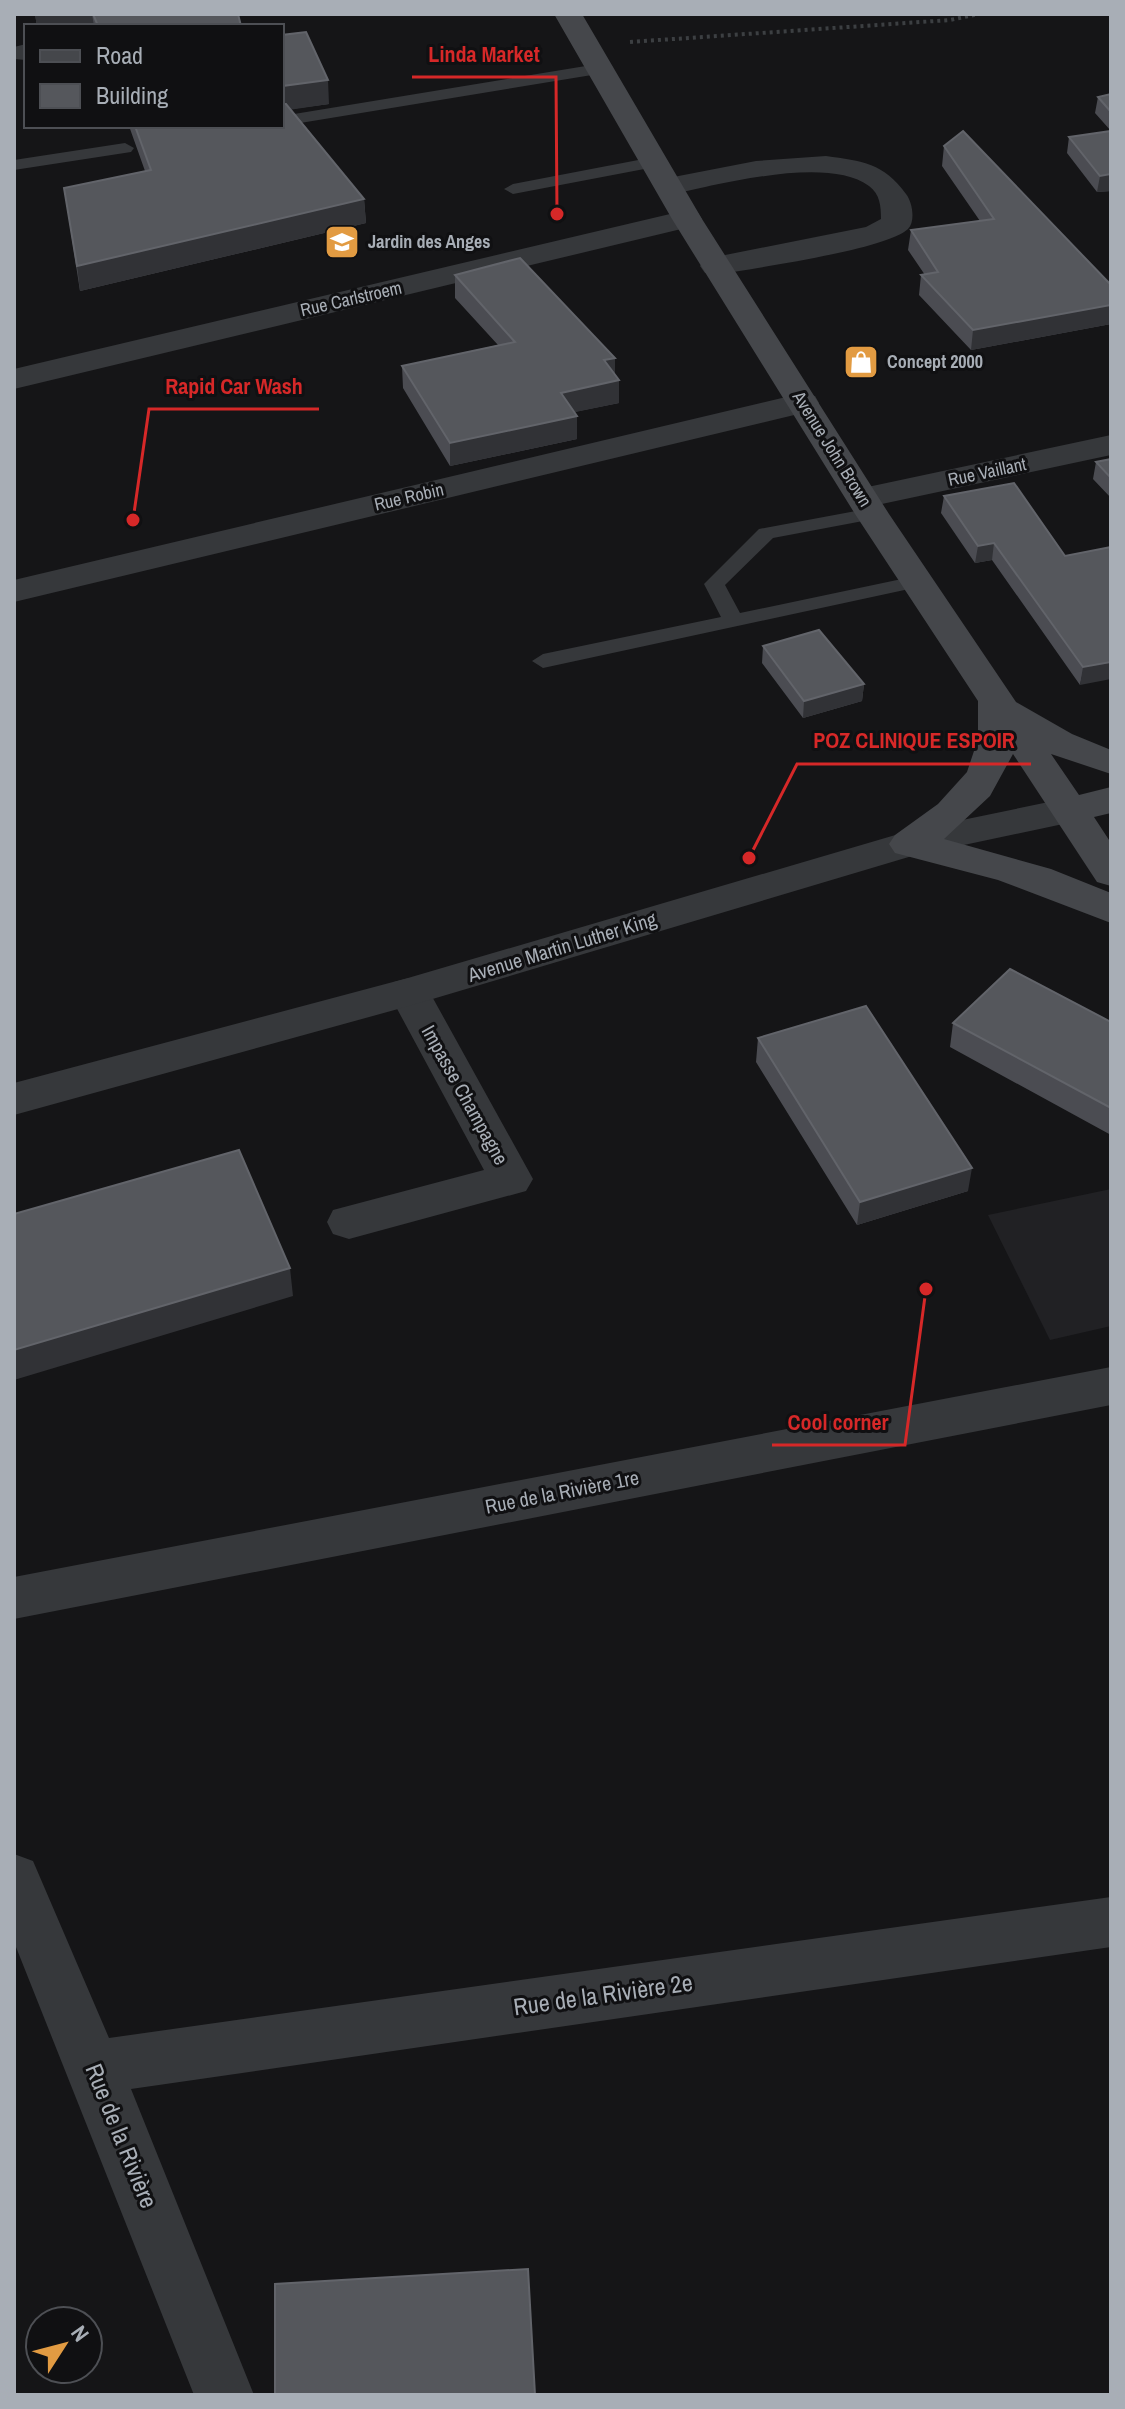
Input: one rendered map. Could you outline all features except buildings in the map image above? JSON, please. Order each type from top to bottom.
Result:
[{"type":"main road","name":"Avenue John Brown","points":[[568,14],[591,58],[716,266],[916,582],[1111,873]]},
{"type":"main road","points":[[996,701],[1037,732],[1090,757],[1111,762]]},
{"type":"main road","points":[[909,844],[953,815],[983,779],[997,741],[996,701]]},
{"type":"main road","name":"Avenue Martin Luther King","points":[[1068,811],[1111,800]]},
{"type":"main road","points":[[909,844],[972,857],[1033,876],[1111,909]]},
{"type":"street","points":[[662,174],[824,163],[851,165],[875,176],[895,198],[897,223],[875,234],[716,266]]},
{"type":"street","name":"Rue Carlstroem","points":[[14,379],[687,219]]},
{"type":"street","name":"Rue Robin","points":[[14,591],[803,403]]},
{"type":"street","name":"Rue Vaillant","points":[[868,506],[1111,445]]},
{"type":"street","name":"Avenue Martin Luther King","points":[[14,1099],[409,992],[909,844],[1068,811]]},
{"type":"street","name":"Impasse Champagne","points":[[349,1222],[511,1179],[409,992]]},
{"type":"street","name":"Rue de la Rivière 1re","points":[[14,1598],[1111,1386]]},
{"type":"street","name":"Rue de la Rivière","points":[[14,1878],[94,2067],[224,2395]]},
{"type":"street","name":"Rue de la Rivière 2e","points":[[94,2067],[1111,1922]]},
{"type":"lane","points":[[284,121],[591,58]]},
{"type":"lane","points":[[14,165],[125,148]]},
{"type":"lane","points":[[513,189],[662,174]]},
{"type":"lane","points":[[733,619],[714,584],[766,533],[868,506]]},
{"type":"lane","points":[[543,661],[916,582]]},
{"type":"path","points":[[591,58],[950,20],[979,14]]},
{"type":"shaded area","points":[[1111,1189],[1111,1326],[1050,1340],[988,1215]]},
{"type":"place","name":"Linda Market","points":[[557,214]]},
{"type":"place","name":"Jardin des Anges","points":[[342,242]]},
{"type":"place","name":"Concept 2000","points":[[861,362]]},
{"type":"place","name":"Rapid Car Wash","points":[[133,520]]},
{"type":"place","name":"POZ CLINIQUE ESPOIR","points":[[749,858]]},
{"type":"place","name":"Cool corner","points":[[926,1289]]}]
